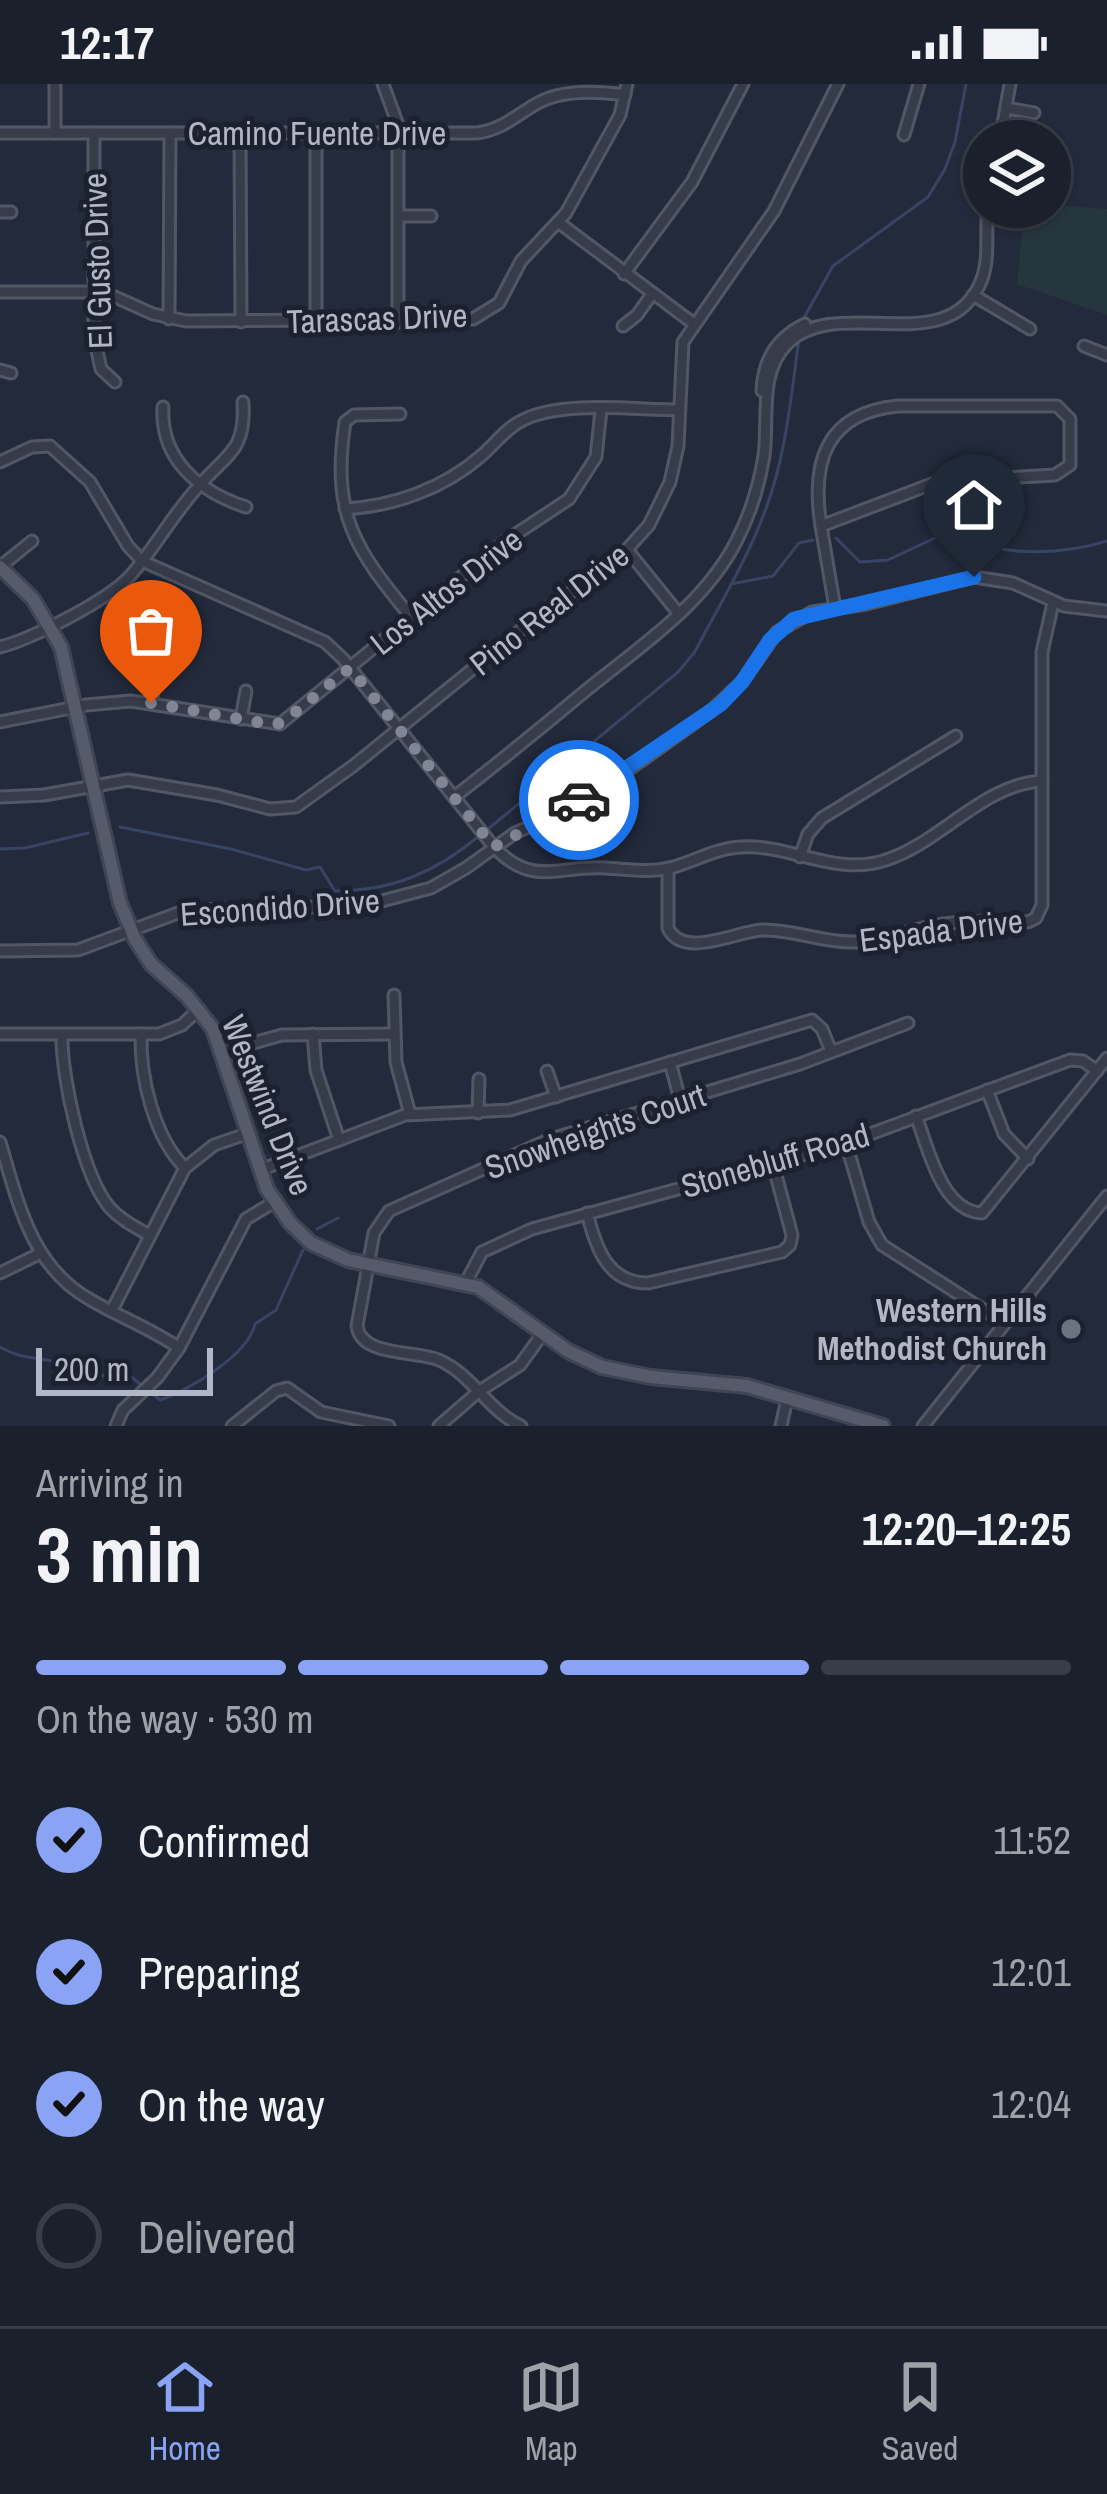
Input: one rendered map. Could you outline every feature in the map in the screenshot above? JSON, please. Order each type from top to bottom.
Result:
[{"type":"main road","name":"Westwind Drive","points":[[0,567],[34,599],[68,668],[130,931],[151,964],[199,1009],[224,1051],[274,1202],[311,1243],[336,1256],[466,1282],[495,1296],[580,1358],[602,1367],[651,1377],[728,1382],[883,1426]]},
{"type":"street","points":[[55,84],[55,133]]},
{"type":"street","points":[[383,84],[398,133],[398,322]]},
{"type":"street","points":[[624,274],[692,182],[743,84]]},
{"type":"street","name":"Pino Real Drive","points":[[0,797],[136,781],[286,809],[309,801],[554,603],[602,574],[628,551],[657,512],[670,482],[678,446],[681,349],[782,198],[838,84]]},
{"type":"street","points":[[904,135],[920,84]]},
{"type":"street","points":[[1004,120],[1010,84]]},
{"type":"street","name":"Camino Fuente Drive","points":[[0,133],[489,131],[560,94],[626,89]]},
{"type":"street","name":"Tarascas Drive","points":[[0,292],[114,295],[169,319],[458,322],[484,314],[505,296],[521,261],[558,222],[620,115],[626,89]]},
{"type":"street","points":[[1007,108],[1034,113]]},
{"type":"street","name":"El Gusto Drive","points":[[94,133],[95,350],[101,369],[115,382]]},
{"type":"street","points":[[169,319],[170,133]]},
{"type":"street","points":[[240,133],[241,322]]},
{"type":"street","points":[[316,134],[316,321]]},
{"type":"street","points":[[398,216],[430,216]]},
{"type":"street","points":[[558,222],[694,324]]},
{"type":"street","points":[[454,797],[680,614],[715,576],[737,540],[760,480],[770,354],[786,335],[822,322],[942,319],[973,296],[985,270],[987,228]]},
{"type":"street","points":[[622,326],[652,295]]},
{"type":"street","points":[[973,296],[1030,329]]},
{"type":"street","points":[[1084,346],[1107,355]]},
{"type":"street","points":[[0,647],[50,626],[120,586],[198,486],[242,440],[243,402]]},
{"type":"street","points":[[163,406],[162,422],[171,446],[198,486],[246,508]]},
{"type":"street","points":[[821,526],[937,482],[1061,474],[1071,460],[1069,415],[1057,406],[898,406],[863,413],[836,434],[821,459],[816,483],[825,562],[832,609]]},
{"type":"street","name":"Los Altos Drive","points":[[0,722],[112,701],[280,724],[504,542],[569,499],[596,457],[602,410]]},
{"type":"street","points":[[345,509],[384,506],[422,492],[475,461],[526,418],[550,411],[680,410]]},
{"type":"street","points":[[400,413],[361,413],[347,420],[345,509],[362,555],[411,617]]},
{"type":"street","points":[[0,462],[41,444],[57,450],[90,482],[142,561],[309,632],[350,668],[494,847],[519,867],[543,873],[668,868],[741,847],[841,865],[886,860],[1006,790],[1042,782]]},
{"type":"street","points":[[0,567],[32,542]]},
{"type":"street","points":[[628,551],[680,614]]},
{"type":"street","name":"Escondido Drive","points":[[0,952],[78,950],[166,914],[205,907],[346,907],[392,901],[449,879],[515,832],[557,814],[653,752],[732,692],[777,632],[802,616],[974,577],[1013,583],[1053,603],[1107,611]]},
{"type":"street","name":"Espada Drive","points":[[668,868],[668,928],[681,941],[718,940],[766,930],[831,942],[866,942],[942,924],[1028,922],[1041,912],[1042,652],[1053,603]]},
{"type":"street","points":[[151,703],[159,658]]},
{"type":"street","points":[[241,719],[246,692]]},
{"type":"street","points":[[800,857],[808,834],[821,818],[956,736]]},
{"type":"street","points":[[394,995],[396,1062],[410,1114]]},
{"type":"street","points":[[0,1034],[141,1034],[176,1028],[199,1009]]},
{"type":"street","points":[[260,1170],[410,1114],[496,1114],[812,1020],[822,1029],[831,1051]]},
{"type":"street","name":"Snowheights Court","points":[[521,1426],[496,1411],[446,1363],[368,1345],[360,1339],[357,1326],[374,1233],[398,1205],[548,1140],[908,1023]]},
{"type":"street","points":[[141,1034],[143,1071],[164,1142],[185,1168]]},
{"type":"street","points":[[313,1034],[316,1070],[339,1141]]},
{"type":"street","points":[[224,1051],[263,1038],[394,1034]]},
{"type":"street","points":[[62,1035],[68,1096],[95,1185],[112,1211],[149,1234]]},
{"type":"street","points":[[916,1116],[944,1187],[972,1212],[988,1209],[1107,1058]]},
{"type":"street","name":"Stonebluff Road","points":[[466,1282],[474,1262],[489,1247],[548,1223],[846,1143],[1070,1060],[1083,1061],[1097,1071]]},
{"type":"street","points":[[670,1062],[680,1100]]},
{"type":"street","points":[[547,1071],[556,1096]]},
{"type":"street","points":[[478,1078],[478,1113]]},
{"type":"street","points":[[987,1090],[1004,1134],[1028,1159]]},
{"type":"street","points":[[112,1310],[185,1168],[214,1145],[249,1133]]},
{"type":"street","points":[[0,1142],[4,1169],[23,1218],[40,1253],[64,1282],[179,1348]]},
{"type":"street","points":[[846,1143],[869,1222],[882,1245],[1004,1324]]},
{"type":"street","points":[[587,1213],[603,1258],[634,1283],[782,1252],[792,1235],[773,1164]]},
{"type":"street","points":[[923,1426],[1107,1196]]},
{"type":"street","points":[[116,1426],[123,1410],[158,1378],[179,1348],[241,1225],[274,1202]]},
{"type":"street","points":[[0,1273],[40,1253]]},
{"type":"street","points":[[439,1426],[478,1392],[520,1365],[543,1333]]},
{"type":"street","points":[[232,1426],[276,1391],[287,1388],[321,1412],[389,1426]]},
{"type":"street","points":[[781,1426],[787,1399]]},
{"type":"shaded area","points":[[1071,206],[1107,209],[1107,315],[1017,284],[1022,228],[1071,228]]},
{"type":"waterway","points":[[801,323],[833,266],[928,197],[955,142],[966,84]]},
{"type":"waterway","points":[[487,830],[678,672],[694,653],[750,547],[772,490],[799,339]]},
{"type":"waterway","points":[[836,538],[860,562],[888,560],[939,536],[959,548],[984,545],[1028,552],[1107,541]]},
{"type":"waterway","points":[[731,584],[773,576],[799,543],[813,540]]},
{"type":"waterway","points":[[120,827],[306,870],[320,867],[335,891],[412,877],[479,836]]},
{"type":"waterway","points":[[0,849],[88,833]]},
{"type":"waterway","points":[[317,1229],[338,1218]]},
{"type":"waterway","points":[[153,1394],[160,1400],[201,1380],[241,1348],[255,1324],[276,1310],[303,1250]]},
{"type":"waterway","points":[[0,1347],[93,1375],[123,1370],[140,1384]]},
{"type":"way so far","points":[[151,703],[274,725],[350,668],[494,847],[579,800]]},
{"type":"place","name":"Western Hills Methodist Church","points":[[1071,1329]]},
{"type":"route","points":[[579,800],[721,704],[770,640],[794,619],[974,577]]}]
